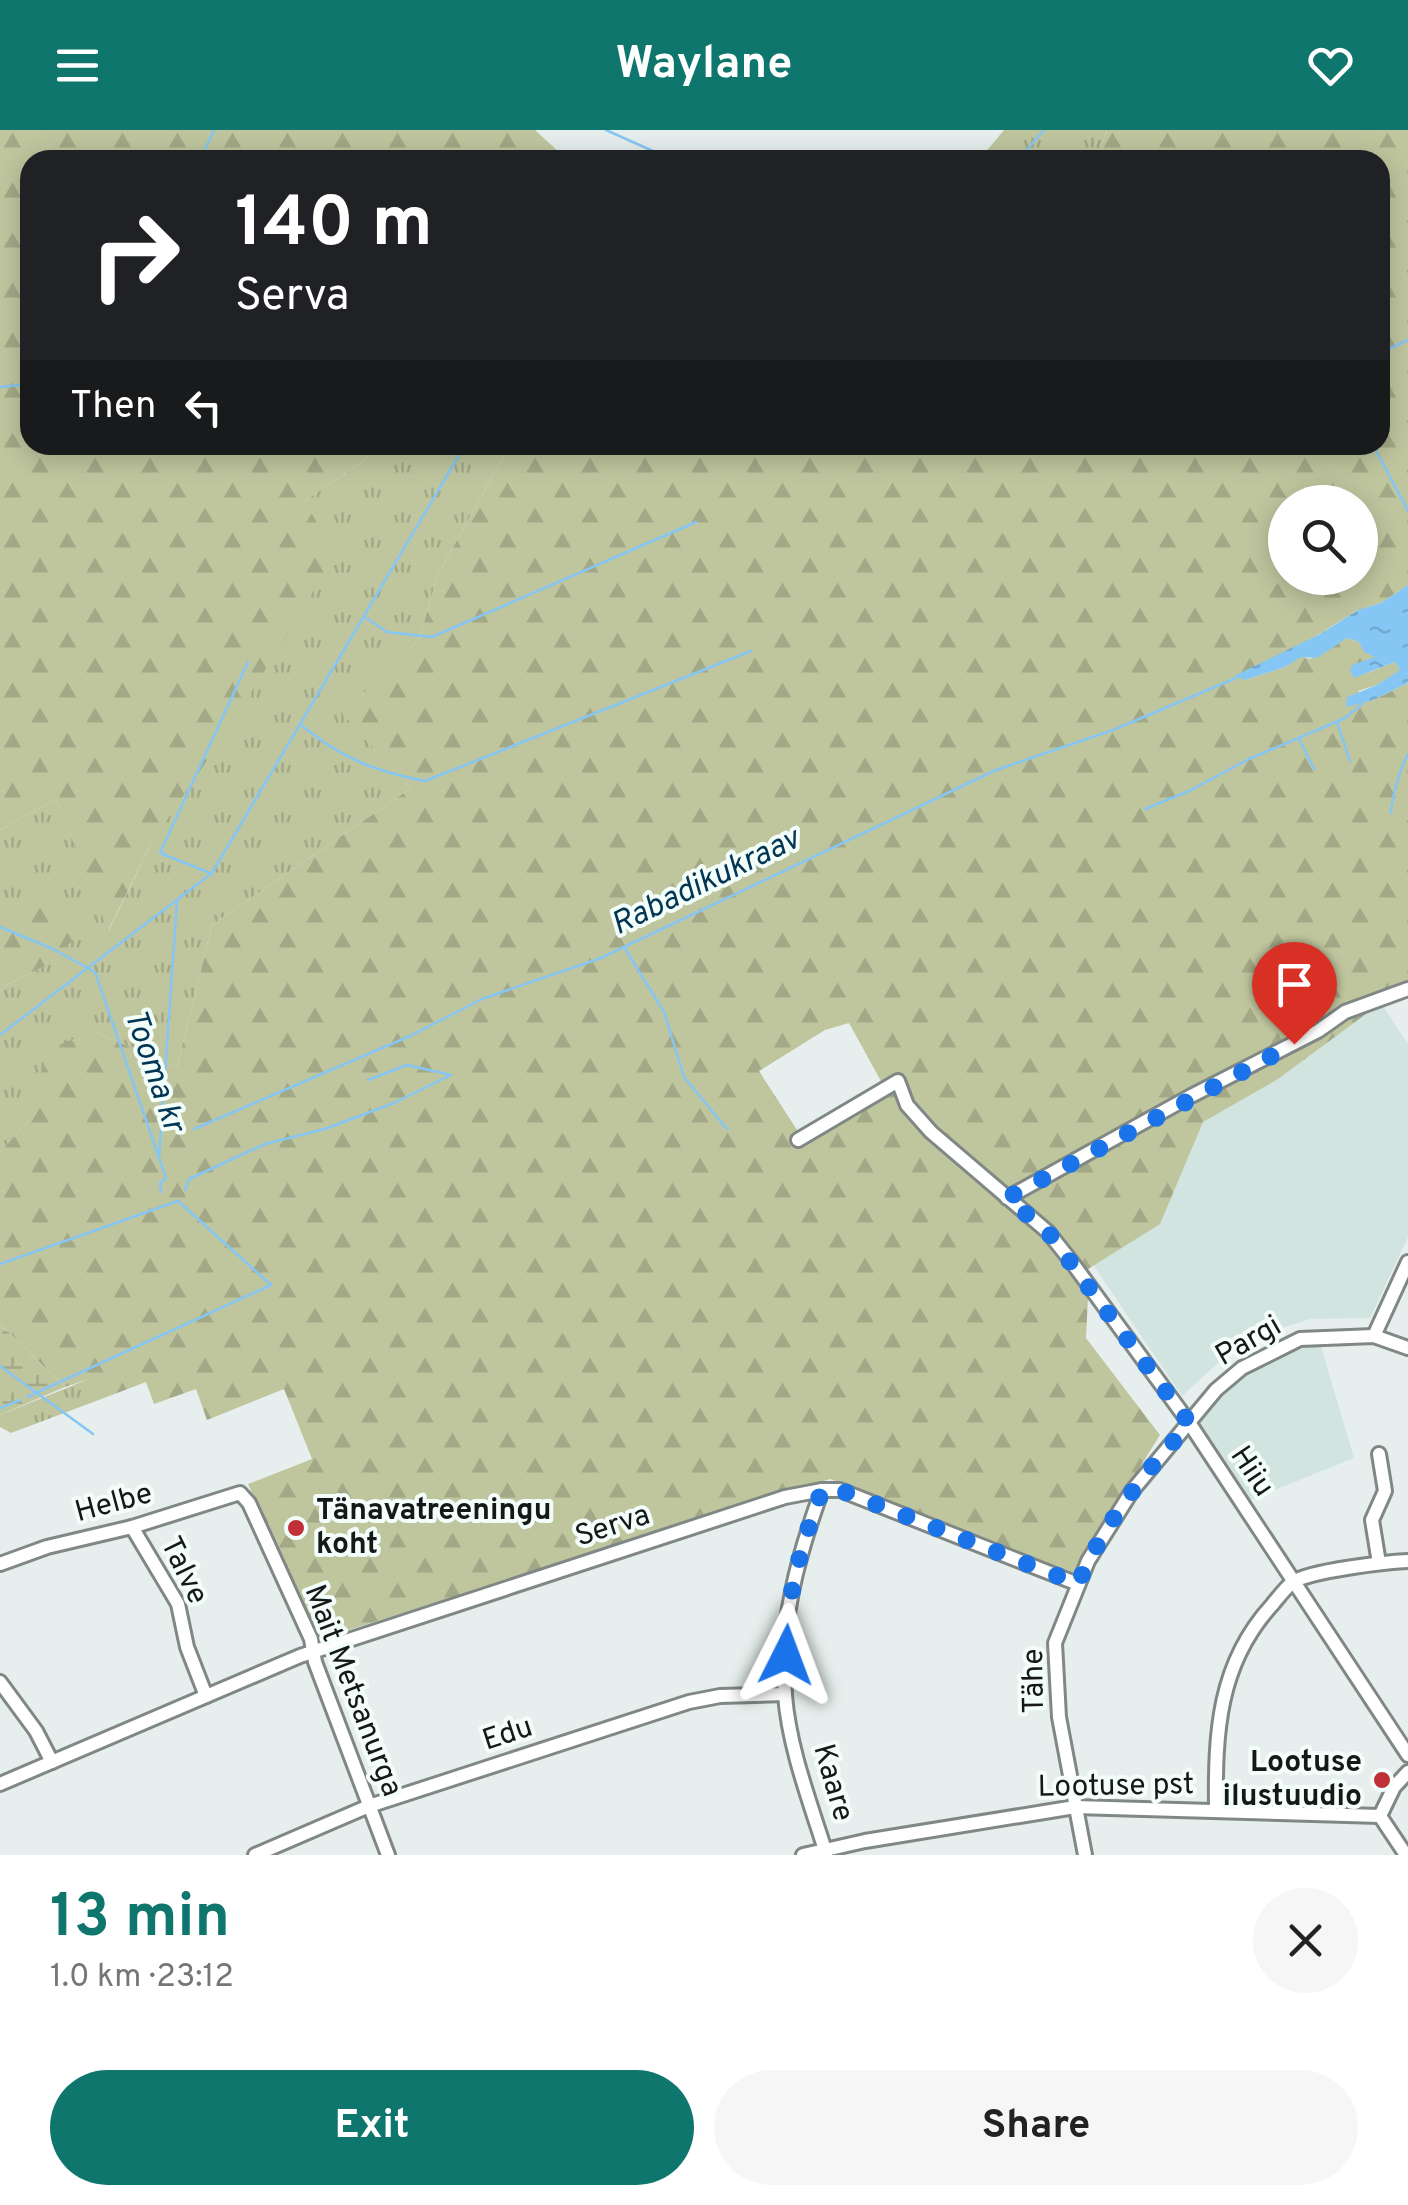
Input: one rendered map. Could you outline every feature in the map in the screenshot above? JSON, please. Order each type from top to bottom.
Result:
[{"type":"street","points":[[1007,1198],[1318,1031],[1345,1012],[1408,990]]},
{"type":"street","name":"Hiiu","points":[[798,1140],[898,1082],[907,1105],[931,1132],[1048,1232],[1190,1424],[1408,1754]]},
{"type":"street","points":[[1374,1336],[1408,1262]]},
{"type":"street","name":"Pargi","points":[[1190,1424],[1216,1390],[1242,1368],[1300,1339],[1374,1336],[1408,1348]]},
{"type":"street","name":"Tähe","points":[[1085,1855],[1060,1718],[1056,1643],[1088,1561],[1132,1491],[1190,1424]]},
{"type":"street","points":[[1379,1454],[1385,1491],[1372,1520],[1379,1563]]},
{"type":"street","name":"Kaare","points":[[822,1490],[799,1553],[786,1616],[785,1694],[795,1748],[826,1852]]},
{"type":"street","name":"Serva","points":[[0,1784],[313,1652],[784,1497],[840,1490],[1078,1584]]},
{"type":"street","name":"Mait Metsanurga","points":[[240,1493],[249,1503],[311,1640],[388,1855]]},
{"type":"street","name":"Helbe","points":[[0,1564],[240,1493]]},
{"type":"street","name":"Talve","points":[[132,1527],[178,1604],[187,1647],[206,1696]]},
{"type":"street","points":[[1216,1810],[1221,1700],[1240,1651],[1264,1614],[1294,1582],[1408,1560]]},
{"type":"street","points":[[0,1682],[36,1731],[52,1762]]},
{"type":"street","name":"Edu","points":[[255,1855],[369,1806],[689,1702],[720,1696],[785,1694]]},
{"type":"street","points":[[1406,1855],[1380,1816],[1394,1787],[1408,1772]]},
{"type":"street","name":"Lootuse pst","points":[[804,1855],[1075,1807],[1380,1816]]},
{"type":"shaded area","points":[[1381,1003],[1408,1044],[1408,1237],[1370,1318],[1310,1319],[1264,1334],[1220,1361],[1182,1396],[1039,1185]]},
{"type":"shaded area","points":[[1320,1343],[1354,1458],[1250,1500],[1200,1426],[1202,1410],[1247,1373],[1279,1356]]},
{"type":"green space","points":[[0,130],[535,130],[557,150],[20,150],[20,455],[369,455],[304,501],[336,554],[233,722],[152,842],[108,931],[56,799],[0,830]]},
{"type":"green space","points":[[1004,130],[1107,130],[1103,150],[987,150]]},
{"type":"green space","points":[[1107,130],[1408,130],[1408,585],[1381,603],[1358,610],[1245,680],[1285,667],[1301,656],[1310,659],[1347,638],[1359,642],[1376,657],[1365,674],[1395,662],[1401,671],[1358,691],[1371,701],[1408,683],[1408,983],[1278,1079],[1203,1122],[1160,1224],[1085,1271],[1081,1281],[1088,1298],[1086,1338],[1160,1435],[1074,1573],[830,1479],[317,1640],[248,1484],[312,1459],[284,1389],[207,1420],[196,1389],[154,1404],[146,1382],[112,1395],[101,1375],[65,1387],[0,1324],[0,1152],[35,1114],[47,1050],[93,1031],[177,1067],[212,925],[411,788],[342,714],[419,639],[438,574],[504,455],[1390,455],[1390,150],[1101,147]],"holes":[[[849,1023],[882,1083],[799,1133],[759,1071],[825,1030]]]},
{"type":"green space","points":[[369,455],[504,455],[438,574],[419,639],[343,714],[411,788],[212,925],[177,1067],[93,1031],[35,1114],[0,1152],[0,991],[43,967],[44,906],[0,906],[0,830],[56,799],[109,930],[304,501]]},
{"type":"green space","points":[[0,906],[44,906],[80,934],[43,967],[0,991]]},
{"type":"green space","points":[[0,1324],[65,1387],[0,1415]]},
{"type":"green space","points":[[101,1374],[112,1395],[11,1433],[0,1427],[0,1415]]},
{"type":"water","points":[[1408,585],[1408,683],[1371,701],[1346,707],[1347,697],[1400,670],[1395,662],[1354,678],[1352,665],[1375,657],[1364,652],[1359,642],[1347,638],[1317,658],[1301,657],[1285,667],[1245,680],[1234,676],[1320,634],[1358,610],[1381,603]]},
{"type":"waterway","points":[[205,150],[214,130]]},
{"type":"waterway","points":[[606,130],[651,150]]},
{"type":"waterway","points":[[1027,150],[1044,130]]},
{"type":"waterway","points":[[1390,348],[1408,340]]},
{"type":"waterway","points":[[0,387],[20,385]]},
{"type":"waterway","points":[[0,1035],[212,873],[459,455]]},
{"type":"waterway","points":[[1378,455],[1408,511]]},
{"type":"waterway","points":[[366,618],[387,632],[432,637],[696,522]]},
{"type":"waterway","points":[[301,725],[360,762],[425,781],[751,651]]},
{"type":"waterway","points":[[210,873],[160,853],[248,662]]},
{"type":"waterway","name":"Rabadikukraav","points":[[194,1129],[410,1036],[482,999],[601,958],[996,770],[1113,730],[1236,678]]},
{"type":"waterway","points":[[1145,809],[1345,718],[1362,704]]},
{"type":"waterway","points":[[1337,722],[1350,761]]},
{"type":"waterway","points":[[1299,739],[1314,769]]},
{"type":"waterway","points":[[1391,813],[1408,754]]},
{"type":"waterway","points":[[159,1157],[177,902]]},
{"type":"waterway","name":"Tooma kr","points":[[0,927],[95,972],[166,1178],[160,1183],[161,1192]]},
{"type":"waterway","points":[[624,947],[664,1012],[684,1077],[727,1129]]},
{"type":"waterway","points":[[185,1190],[189,1179],[265,1144],[325,1129],[394,1103],[451,1075],[407,1065],[368,1080]]},
{"type":"waterway","points":[[0,1264],[178,1201],[271,1285],[27,1397]]},
{"type":"waterway","points":[[0,1366],[93,1434]]},
{"type":"waterway","points":[[0,1408],[20,1400]]},
{"type":"place","name":"Tänavatreeningu koht","points":[[296,1528]]},
{"type":"place","name":"Lootuse ilustuudio","points":[[1382,1780]]},
{"type":"route","points":[[786,1655],[786,1616],[799,1553],[822,1490],[840,1490],[1078,1584],[1132,1491],[1190,1424],[1048,1232],[1007,1198],[1294,1044]]}]
